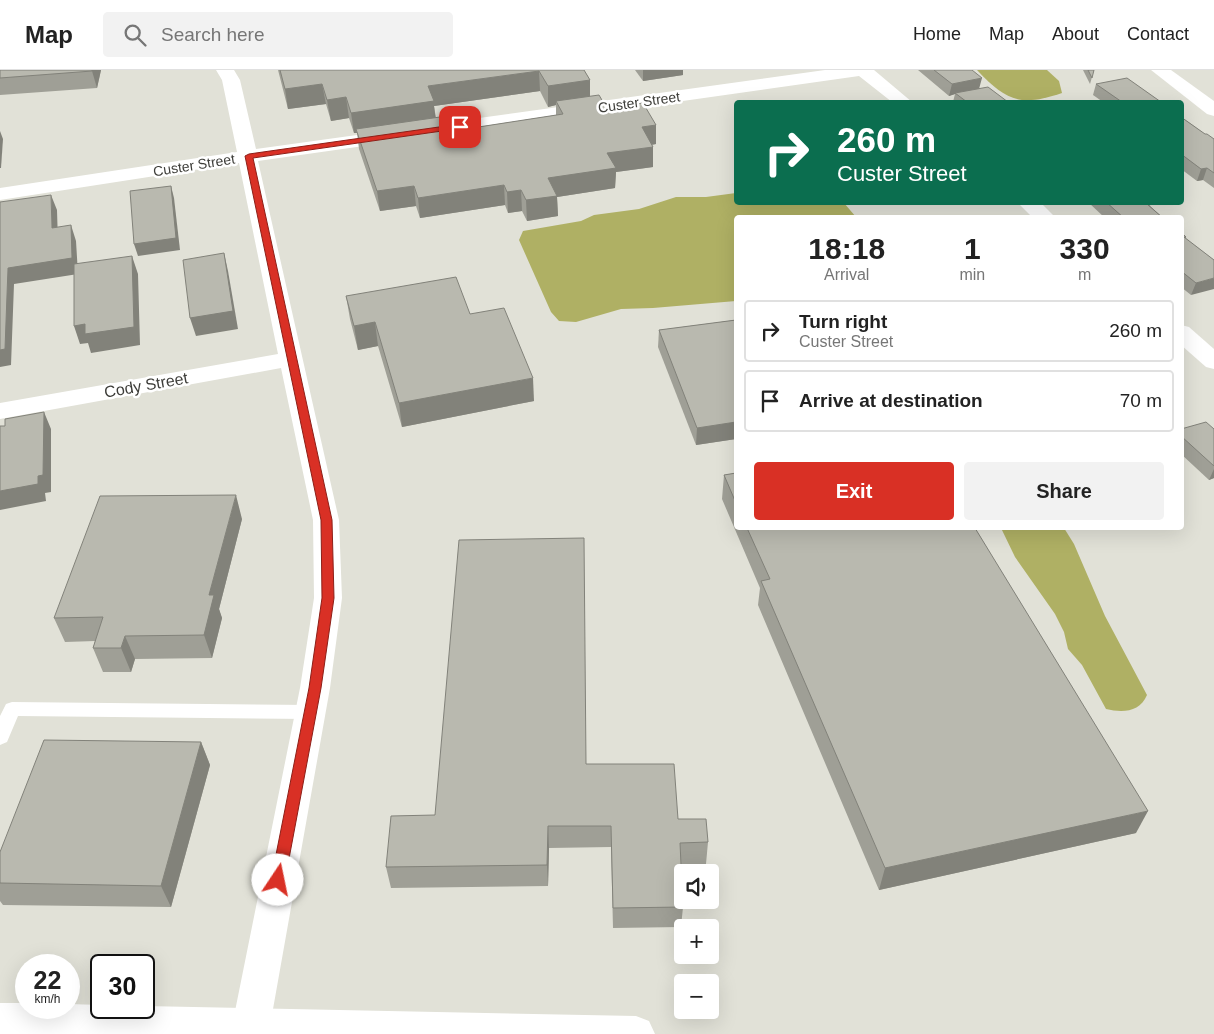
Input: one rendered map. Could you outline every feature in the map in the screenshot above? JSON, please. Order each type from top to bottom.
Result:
[{"type":"street","points":[[225,70],[232,80],[326,520],[328,598],[310,712],[250,1026]]},
{"type":"street","points":[[863,70],[900,100]]},
{"type":"street","name":"Custer Street","points":[[0,194],[249,156],[863,70]]},
{"type":"street","points":[[1160,70],[1214,110]]},
{"type":"street","points":[[1031,205],[1042,215]]},
{"type":"street","points":[[1184,335],[1214,362]]},
{"type":"street","name":"Cody Street","points":[[0,410],[291,359]]},
{"type":"street","points":[[0,1021],[636,1034]]},
{"type":"lane","points":[[0,737],[12,709],[310,712]]},
{"type":"shaded area","points":[[977,70],[1047,70],[1059,81],[1062,93],[1036,100],[1015,98],[997,89]]},
{"type":"shaded area","points":[[734,193],[734,205],[846,205],[854,215],[734,215],[734,301],[621,309],[576,322],[559,321],[551,312],[519,240],[523,231],[581,221],[594,215],[639,209],[676,197],[706,197]]},
{"type":"shaded area","points":[[1002,530],[1065,530],[1074,544],[1105,616],[1147,695],[1140,705],[1125,711],[1106,709],[1082,665],[1068,649],[1064,632],[1055,614],[1015,557]]},
{"type":"building","points":[[0,70],[92,70],[92,71],[0,78]]},
{"type":"building","points":[[280,70],[584,70],[590,80],[548,86],[539,71],[428,86],[434,101],[351,113],[346,97],[327,100],[322,84],[285,89]]},
{"type":"building","points":[[934,70],[972,70],[982,78],[952,84]]},
{"type":"building","points":[[1088,70],[1094,70],[1092,78]]},
{"type":"building","points":[[1127,78],[1158,100],[1119,100],[1096,84]]},
{"type":"building","points":[[988,87],[1005,100],[964,100],[955,93]]},
{"type":"building","points":[[599,95],[606,107],[643,103],[656,125],[642,127],[653,147],[607,153],[616,168],[548,178],[557,196],[526,200],[521,190],[507,192],[504,185],[418,198],[414,186],[377,191],[356,129],[440,117],[446,132],[563,114],[556,101]]},
{"type":"building","points":[[1184,119],[1214,139],[1214,173],[1207,168],[1201,169],[1184,156]]},
{"type":"building","points":[[171,186],[176,238],[134,244],[130,191]]},
{"type":"building","points":[[51,195],[52,228],[71,225],[72,258],[8,268],[5,349],[0,350],[0,202]]},
{"type":"building","points":[[1109,205],[1148,205],[1160,215],[1121,215]]},
{"type":"building","points":[[1184,237],[1214,260],[1214,278],[1196,283],[1184,273]]},
{"type":"building","points":[[224,253],[233,311],[190,318],[183,260]]},
{"type":"building","points":[[132,256],[134,327],[85,334],[85,324],[74,326],[74,264]]},
{"type":"building","points":[[456,277],[470,314],[504,308],[533,378],[399,403],[375,322],[354,326],[346,296]]},
{"type":"building","points":[[734,320],[734,422],[697,428],[659,330]]},
{"type":"building","points":[[44,412],[43,475],[38,476],[38,484],[0,491],[0,426],[5,426],[5,419]]},
{"type":"building","points":[[1206,422],[1214,429],[1214,466],[1184,439],[1184,428]]},
{"type":"building","points":[[734,473],[734,498],[724,475]]},
{"type":"building","points":[[236,495],[209,595],[214,595],[204,635],[125,636],[121,648],[93,648],[103,617],[54,618],[100,496]]},
{"type":"building","points":[[748,530],[976,530],[1148,811],[885,868],[761,581],[770,579]]},
{"type":"building","points":[[584,538],[586,764],[674,764],[678,819],[706,819],[708,842],[680,843],[681,864],[674,864],[674,907],[613,908],[611,826],[548,826],[547,865],[386,867],[391,816],[435,815],[459,540]]},
{"type":"building","points":[[44,740],[201,742],[161,886],[0,883],[0,852]]},
{"type":"route","points":[[278,880],[315,688],[328,598],[326,520],[249,156],[460,127]]}]
